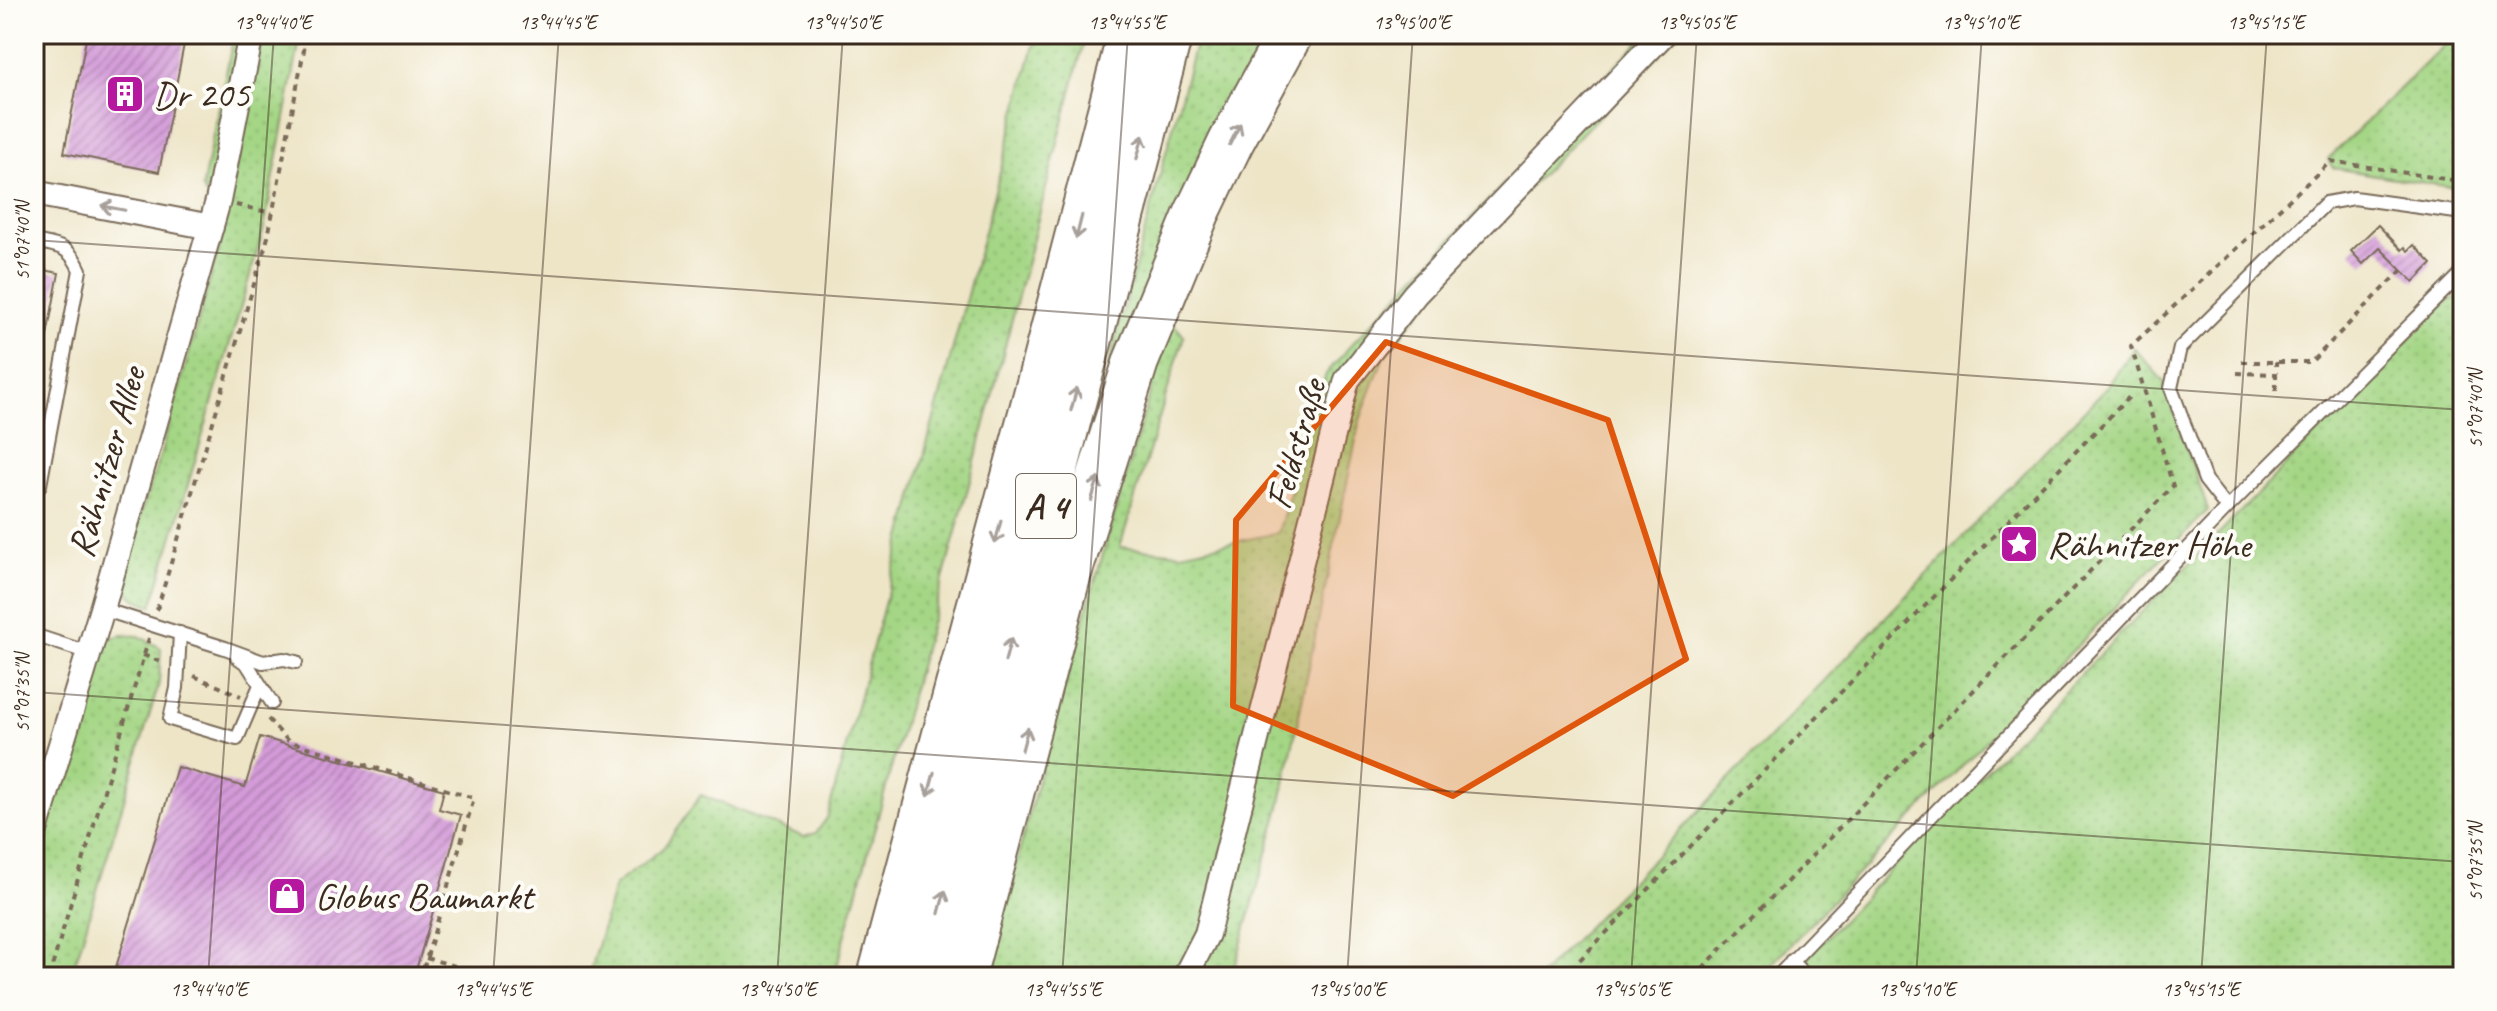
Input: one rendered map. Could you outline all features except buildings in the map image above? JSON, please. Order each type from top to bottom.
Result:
[{"type":"highway","name":"A 4","points":[[880,977],[1130,34]]},
{"type":"highway","name":"A 4","points":[[922,977],[1170,34]]},
{"type":"highway","points":[[963,977],[1069,573],[1136,361],[1204,198],[1290,34]]},
{"type":"street","name":"Rähnitzer Allee","points":[[34,834],[102,609],[200,225],[218,201],[251,34]]},
{"type":"street","name":"Feldstraße","points":[[1185,977],[1207,934],[1347,380],[1415,294],[1663,34]]},
{"type":"street","points":[[34,193],[200,225]]},
{"type":"lane","points":[[2227,508],[2205,480],[2171,388],[2180,348],[2326,203],[2354,198],[2463,213]]},
{"type":"lane","points":[[34,241],[62,246],[74,257],[80,270],[40,485],[34,492]]},
{"type":"lane","points":[[1777,977],[2227,508],[2462,274]]},
{"type":"lane","points":[[102,609],[263,662],[290,661]]},
{"type":"lane","points":[[180,633],[170,719],[237,739],[260,685]]},
{"type":"lane","points":[[34,635],[89,653]]},
{"type":"lane","points":[[225,648],[247,664],[272,703]]},
{"type":"lane","points":[[1791,961],[1807,977]]},
{"type":"path","points":[[49,977],[268,237],[307,34]]},
{"type":"path","points":[[1694,977],[2173,486],[2131,346],[2331,161],[2463,182]]},
{"type":"path","points":[[218,201],[272,213]]},
{"type":"path","points":[[2242,362],[2311,362],[2402,270]]},
{"type":"path","points":[[2276,362],[2276,390]]},
{"type":"path","points":[[2237,373],[2276,374]]},
{"type":"path","points":[[1563,977],[2130,396]]},
{"type":"path","points":[[143,655],[254,702],[288,741],[474,798],[421,977]]},
{"type":"path","points":[[426,958],[495,977]]},
{"type":"highlighted area","points":[[1386,342],[1608,420],[1686,659],[1453,796],[1233,706],[1236,520]]},
{"type":"green space","points":[[234,34],[243,34],[214,171],[206,195],[202,188]]},
{"type":"green space","points":[[263,34],[301,34],[264,228],[152,606],[135,599],[127,590],[123,569],[161,453],[220,244]]},
{"type":"green space","points":[[1037,34],[1086,34],[971,477],[834,977],[588,977],[615,885],[663,848],[701,795],[804,837],[816,833],[827,818]]},
{"type":"green space","points":[[1198,34],[1272,34],[1116,367],[1108,367]]},
{"type":"green space","points":[[1646,34],[1679,34],[1469,249],[1383,359],[1360,420],[1280,807],[1232,977],[986,977],[1049,739],[1171,321],[1184,336],[1120,547],[1181,553],[1278,533],[1326,374]]},
{"type":"green space","points":[[2456,34],[2463,34],[2463,189],[2333,168],[2328,159]]},
{"type":"green space","points":[[2463,298],[2463,977],[1789,977],[1927,831],[2446,302]]},
{"type":"green space","points":[[2134,348],[2164,382],[2208,510],[1759,977],[1539,977],[2107,387]]},
{"type":"green space","points":[[139,636],[161,648],[159,683],[71,977],[34,977],[34,866],[100,647],[111,638]]},
{"type":"place","name":"Dr 205","points":[[125,94]]},
{"type":"place","name":"Rähnitzer Höhe","points":[[2019,544]]},
{"type":"place","name":"Globus Baumarkt","points":[[287,896]]}]
